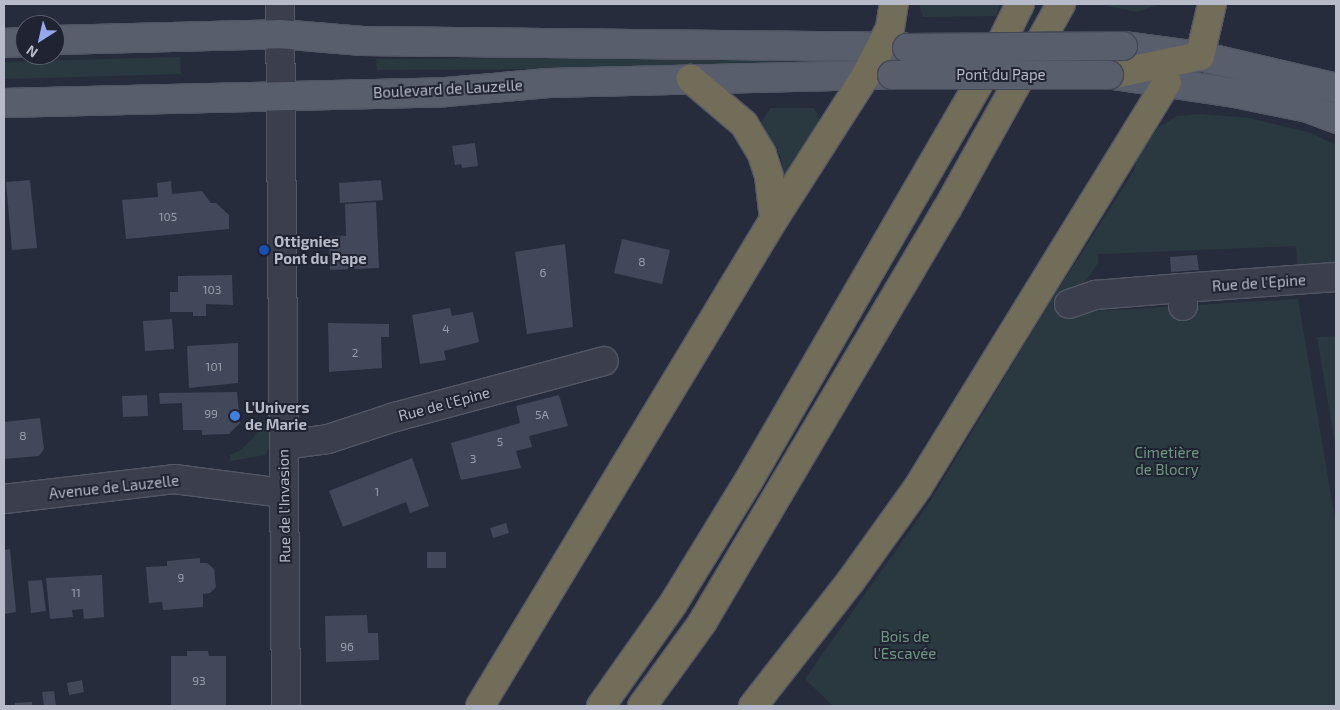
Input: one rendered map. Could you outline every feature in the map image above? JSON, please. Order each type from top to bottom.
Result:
[{"type":"highway","points":[[480,706],[774,219],[879,75],[880,46],[890,28],[894,4]]},
{"type":"highway","points":[[601,706],[673,604],[749,480],[983,78],[1020,4]]},
{"type":"highway","points":[[642,706],[702,623],[947,209],[1061,4]]},
{"type":"highway","points":[[1110,75],[1200,56],[1212,4]]},
{"type":"highway","points":[[691,79],[744,124],[762,154],[769,176],[774,219]]},
{"type":"highway","points":[[753,706],[850,582],[918,487],[1167,83]]},
{"type":"main road","points":[[65,40],[280,34],[363,41],[880,46]]},
{"type":"main road","name":"Pont du Pape","points":[[880,46],[907,48],[1123,46],[1200,56],[1336,88]]},
{"type":"main road","name":"Pont du Pape","points":[[879,75],[1110,75],[1308,108],[1336,119]]},
{"type":"main road","name":"Boulevard de Lauzelle","points":[[4,103],[279,96],[691,79],[879,75]]},
{"type":"street","points":[[280,4],[280,34]]},
{"type":"street","name":"Rue de l'Invasion","points":[[280,34],[279,96],[286,706]]},
{"type":"street","name":"Rue de l'Epine","points":[[1069,304],[1095,295],[1183,297],[1336,277]]},
{"type":"street","name":"Rue de l'Epine","points":[[284,445],[328,439],[395,417],[604,361]]},
{"type":"street","name":"Avenue de Lauzelle","points":[[4,499],[174,478],[284,493]]},
{"type":"green space","points":[[919,4],[1000,4],[996,16],[923,17]]},
{"type":"green space","points":[[1098,4],[1160,4],[1137,12]]},
{"type":"green space","points":[[860,55],[861,65],[711,68],[377,70],[376,59]]},
{"type":"green space","points":[[180,57],[181,74],[4,79],[4,62],[15,62],[15,65],[65,65],[65,60]]},
{"type":"green space","points":[[771,108],[814,108],[820,121],[787,174],[783,173],[781,157],[761,122]]},
{"type":"green space","points":[[1201,114],[1249,118],[1311,133],[1336,145],[1336,267],[1298,273],[1296,246],[1098,254],[1098,263],[1064,313],[1298,299],[1336,525],[1336,706],[833,706],[805,679],[928,505],[1042,315],[1134,171],[1138,153],[1159,127],[1177,116]]},
{"type":"green space","points":[[1336,336],[1336,450],[1317,337]]},
{"type":"green space","points":[[270,412],[271,444],[265,455],[230,461],[230,455],[241,450],[254,437]]},
{"type":"building","points":[[475,143],[478,166],[462,168],[461,164],[455,165],[452,146]]},
{"type":"building","points":[[30,180],[37,248],[12,250],[6,182]]},
{"type":"building","points":[[381,180],[383,200],[340,203],[339,183]]},
{"type":"building","points":[[171,181],[172,194],[202,191],[211,203],[216,203],[229,215],[229,229],[126,239],[122,200],[158,197],[157,183]]},
{"type":"building","points":[[376,202],[379,268],[330,270],[329,237],[346,236],[345,204]]},
{"type":"building","points":[[622,239],[670,250],[662,284],[614,273]]},
{"type":"building","points":[[565,244],[573,327],[527,334],[515,252]]},
{"type":"building","points":[[1197,255],[1199,270],[1171,272],[1170,257]]},
{"type":"building","points":[[232,275],[233,305],[206,304],[206,316],[193,316],[193,312],[170,312],[170,292],[178,292],[178,276]]},
{"type":"building","points":[[450,308],[452,316],[473,312],[479,342],[444,351],[446,360],[420,364],[412,315]]},
{"type":"building","points":[[172,319],[174,349],[145,351],[143,321]]},
{"type":"building","points":[[328,323],[389,324],[389,337],[381,337],[382,368],[329,372]]},
{"type":"building","points":[[238,343],[238,383],[189,388],[187,346]]},
{"type":"building","points":[[237,392],[240,423],[229,434],[202,435],[202,430],[183,430],[182,403],[160,404],[159,393]]},
{"type":"building","points":[[147,395],[148,416],[123,417],[122,396]]},
{"type":"building","points":[[559,395],[568,426],[529,436],[532,447],[516,451],[521,468],[461,480],[451,443],[520,423],[516,406]]},
{"type":"building","points":[[40,418],[44,449],[39,456],[4,459],[4,422]]},
{"type":"building","points":[[412,458],[429,506],[410,513],[406,502],[343,527],[329,491]]},
{"type":"building","points":[[506,523],[509,533],[493,538],[490,528]]},
{"type":"building","points":[[10,549],[16,612],[4,614],[4,550]]},
{"type":"building","points":[[427,552],[446,552],[446,568],[427,568]]},
{"type":"building","points":[[200,558],[200,563],[207,563],[214,569],[216,587],[210,593],[203,594],[203,607],[163,610],[162,602],[149,603],[146,567],[167,566],[167,561]]},
{"type":"building","points":[[102,575],[104,617],[84,619],[83,609],[72,610],[73,617],[50,619],[46,578]]},
{"type":"building","points":[[42,580],[46,611],[31,613],[28,581]]},
{"type":"building","points":[[367,615],[368,633],[378,633],[379,660],[326,662],[325,616]]},
{"type":"building","points":[[187,651],[208,651],[209,656],[226,656],[226,706],[171,706],[171,656],[187,656]]},
{"type":"building","points":[[82,680],[84,692],[69,695],[67,683]]},
{"type":"building","points":[[54,691],[56,706],[44,706],[42,692]]},
{"type":"building","points":[[32,702],[32,706],[15,706],[15,703]]},
{"type":"place","name":"Ottignies Pont du Pape","points":[[264,250]]},
{"type":"place","name":"L'Univers de Marie","points":[[235,416]]},
{"type":"park label","name":"Cimetière de Blocry","points":[[1167,460]]},
{"type":"park label","name":"Bois de l'Escavée","points":[[905,644]]}]
